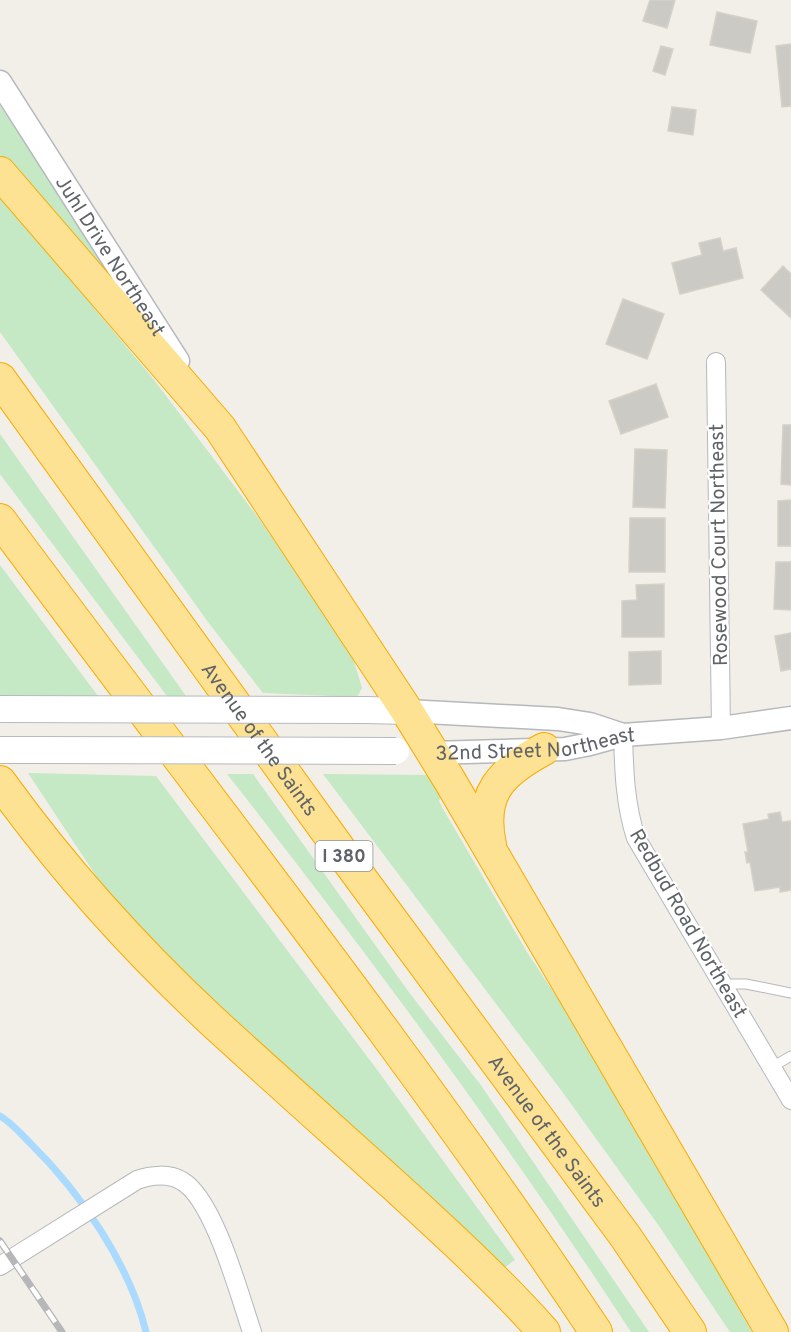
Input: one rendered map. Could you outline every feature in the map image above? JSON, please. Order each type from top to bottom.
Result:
[{"type":"highway","points":[[0,173],[220,428],[407,711],[772,1332]]},
{"type":"highway","name":"Avenue of the Saints","points":[[0,379],[330,836],[625,1236],[690,1332]]},
{"type":"highway","points":[[0,520],[398,1048],[523,1222],[596,1332]]},
{"type":"highway","points":[[492,855],[486,827],[491,795],[506,773],[544,749]]},
{"type":"highway","points":[[0,782],[64,867],[155,965],[209,1018],[469,1253],[544,1332]]},
{"type":"main road","name":"32nd Street Northeast","points":[[0,709],[407,711]]},
{"type":"main road","name":"32nd Street Northeast","points":[[0,750],[432,753]]},
{"type":"street","name":"Juhl Drive Northeast","points":[[0,82],[220,428]]},
{"type":"street","name":"Rosewood Court Northeast","points":[[716,362],[721,728]]},
{"type":"street","name":"32nd Street Northeast","points":[[407,711],[558,719],[590,724],[623,735]]},
{"type":"street","points":[[623,735],[721,728],[791,718]]},
{"type":"street","name":"32nd Street Northeast","points":[[432,753],[544,749],[590,744],[623,735]]},
{"type":"street","name":"Redbud Road Northeast","points":[[623,735],[628,814],[636,838],[791,1100]]},
{"type":"street","points":[[0,1266],[126,1186],[148,1176],[161,1176],[183,1181],[191,1188],[214,1225],[252,1332]]},
{"type":"lane","points":[[723,984],[746,984],[791,993]]},
{"type":"lane","points":[[772,1067],[791,1056]]},
{"type":"green space","points":[[0,106],[119,279],[113,285],[0,155]]},
{"type":"green space","points":[[0,196],[151,376],[260,520],[353,658],[362,688],[357,697],[263,693],[208,622],[0,332]]},
{"type":"green space","points":[[0,434],[186,696],[167,696],[0,474]]},
{"type":"green space","points":[[0,565],[98,696],[0,695]]},
{"type":"green space","points":[[28,773],[156,776],[378,1071],[515,1260],[504,1268],[173,969],[114,903]]},
{"type":"green space","points":[[227,774],[253,774],[408,991],[480,1084],[649,1332],[631,1332],[486,1119]]},
{"type":"green space","points":[[323,774],[433,775],[443,792],[439,801],[443,809],[527,952],[595,1055],[752,1332],[730,1332],[659,1226],[561,1090]]},
{"type":"building","points":[[650,0],[675,0],[667,28],[643,21]]},
{"type":"building","points":[[717,12],[757,21],[750,53],[710,45]]},
{"type":"building","points":[[791,44],[791,106],[782,107],[776,46]]},
{"type":"building","points":[[661,46],[673,49],[665,75],[653,71]]},
{"type":"building","points":[[672,107],[696,110],[693,135],[668,131]]},
{"type":"building","points":[[720,238],[723,251],[736,248],[743,278],[680,294],[672,263],[702,255],[699,243]]},
{"type":"building","points":[[783,266],[791,274],[791,318],[761,290]]},
{"type":"building","points":[[623,299],[664,314],[647,359],[606,344]]},
{"type":"building","points":[[656,384],[668,417],[621,434],[609,401]]},
{"type":"building","points":[[783,425],[791,425],[791,485],[781,484]]},
{"type":"building","points":[[635,449],[667,450],[665,508],[633,507]]},
{"type":"building","points":[[791,500],[791,546],[778,546],[778,501]]},
{"type":"building","points":[[630,518],[665,518],[665,572],[629,572]]},
{"type":"building","points":[[776,562],[791,562],[791,610],[774,609]]},
{"type":"building","points":[[664,584],[664,637],[622,637],[622,601],[637,600],[636,585]]},
{"type":"building","points":[[791,633],[791,669],[781,671],[775,636]]},
{"type":"building","points":[[661,651],[661,684],[629,685],[629,652]]},
{"type":"building","points":[[780,812],[782,822],[791,821],[791,890],[780,892],[780,887],[755,891],[750,862],[747,863],[745,852],[748,852],[743,824],[769,819],[768,814]]},
{"type":"waterway","points":[[0,1116],[49,1163],[85,1207],[116,1256],[128,1281],[146,1332]]},
{"type":"railway","points":[[0,1241],[62,1332]]}]
